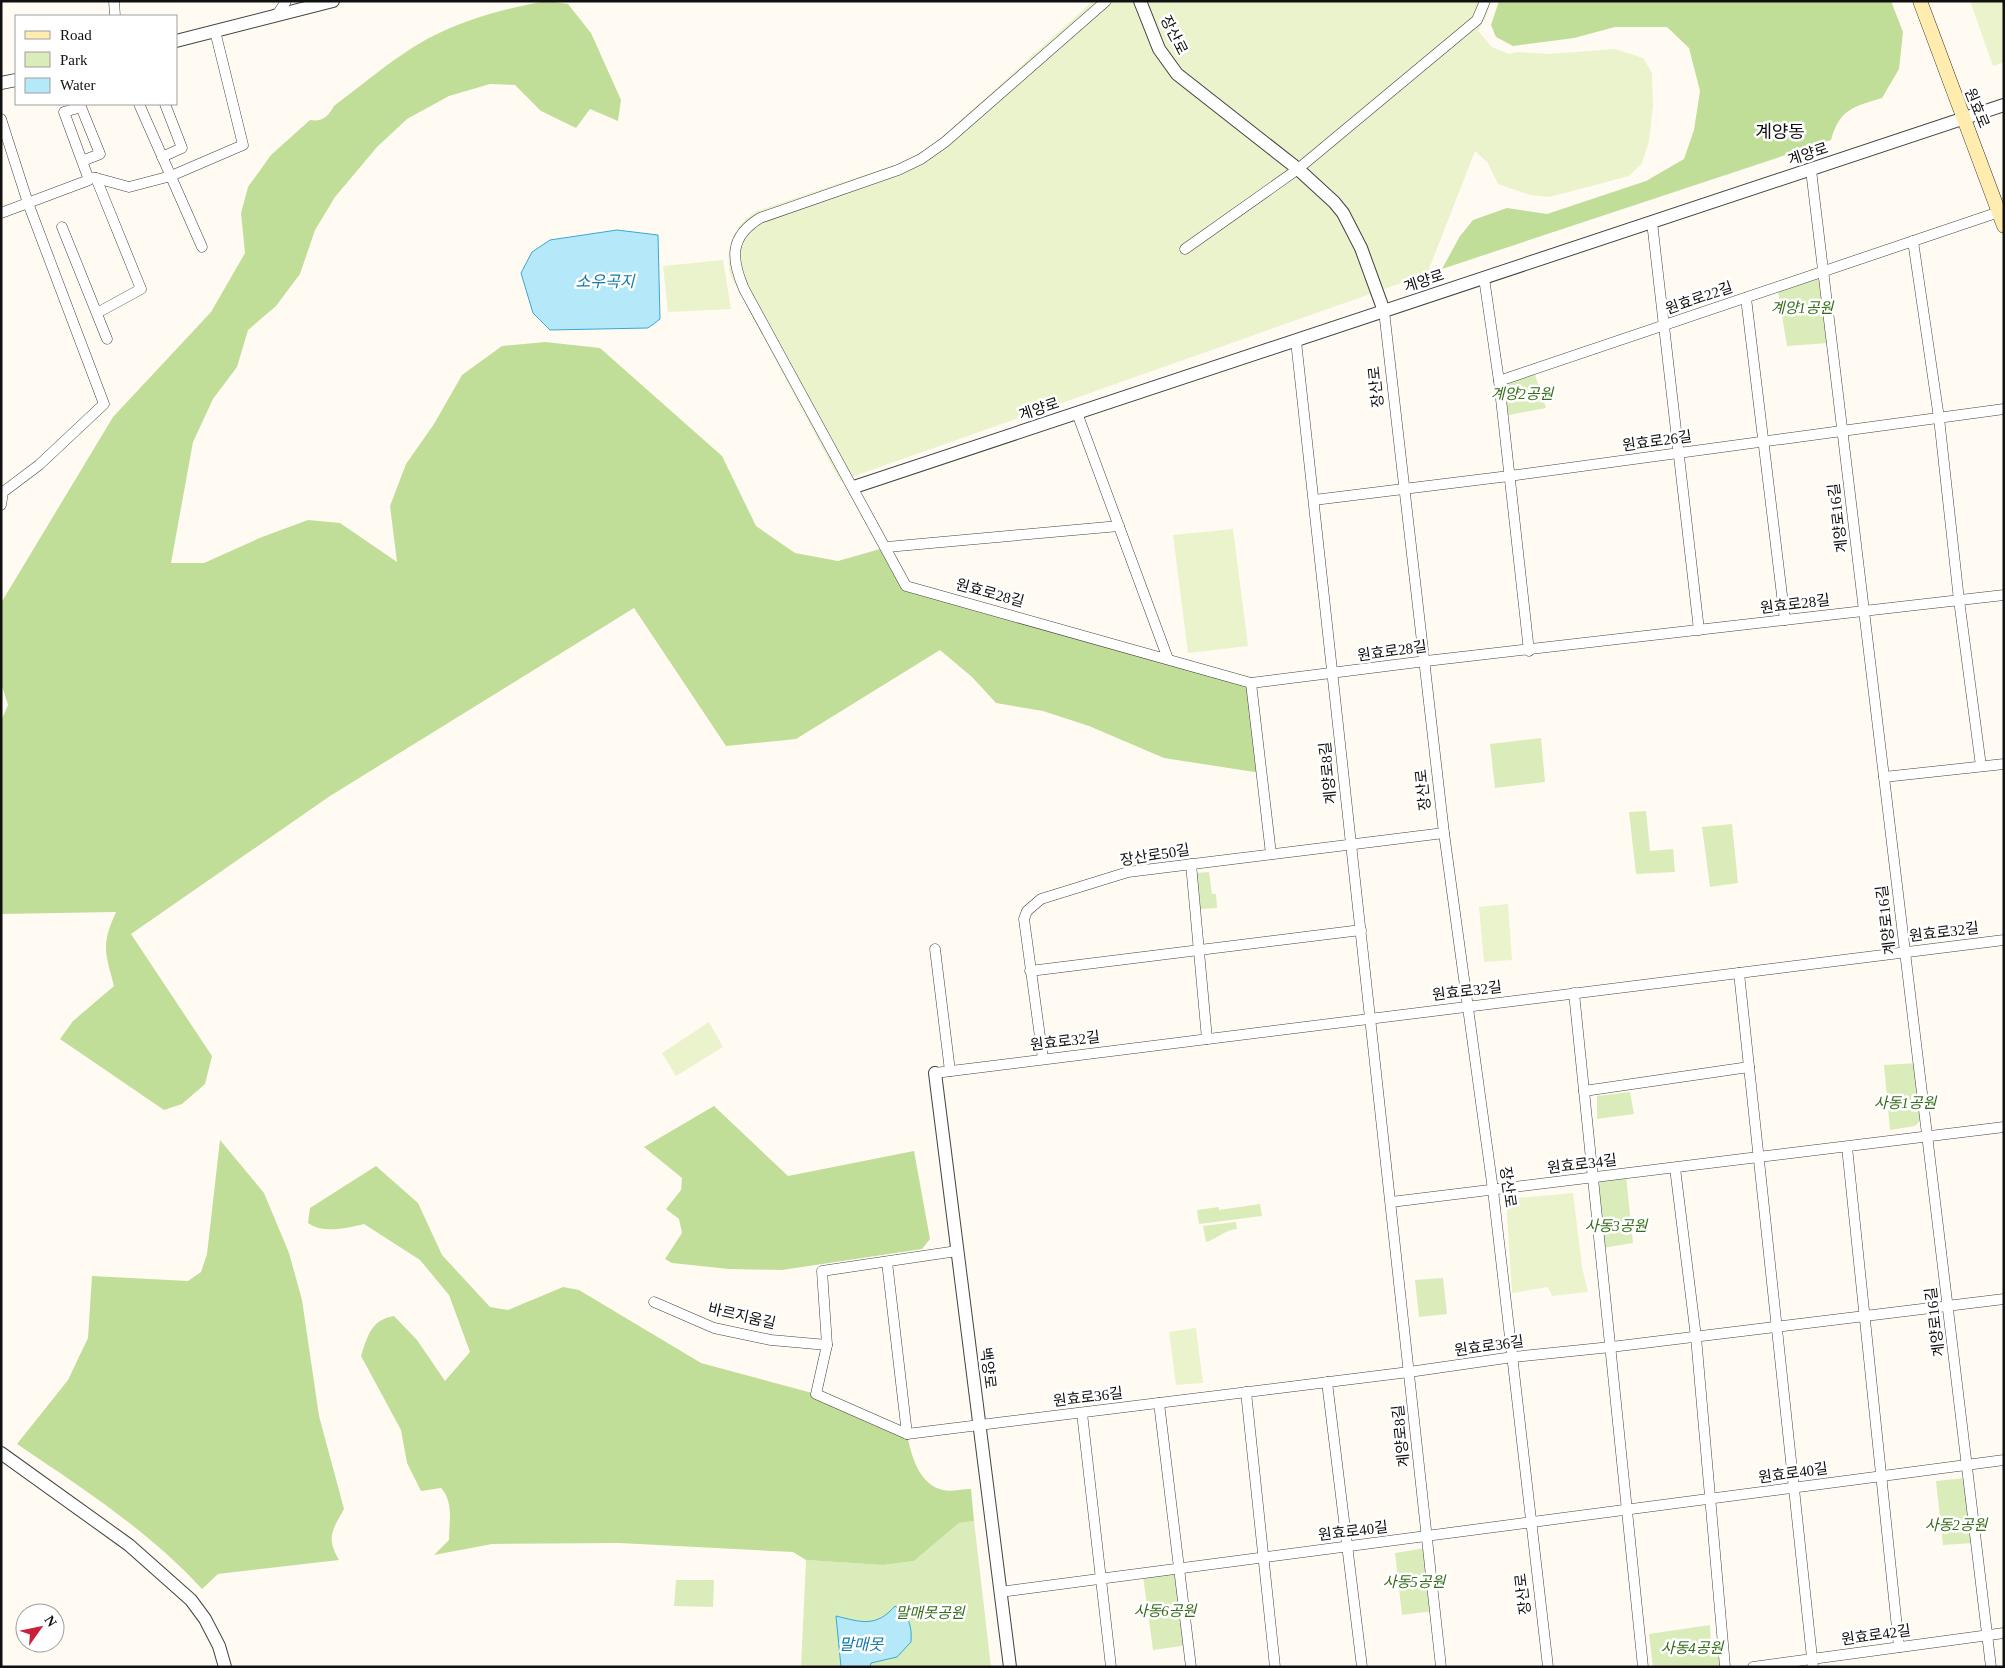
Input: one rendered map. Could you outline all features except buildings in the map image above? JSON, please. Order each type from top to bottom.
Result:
[{"type":"main road","name":"원효로","points":[[1920,1],[2004,226]]},
{"type":"street","points":[[114,1],[115,15]]},
{"type":"street","points":[[277,15],[286,1]]},
{"type":"street","points":[[178,40],[333,1]]},
{"type":"street","name":"원효로28길","points":[[1106,1],[932,152],[898,170],[760,218],[744,230],[738,238],[734,259],[736,272],[744,289],[854,487],[906,586],[1251,683],[1426,661],[1529,651],[2004,595]]},
{"type":"street","name":"장산로","points":[[1140,1],[1159,49],[1177,74],[1298,168],[1343,213],[1368,264],[1384,311],[1426,661],[1444,833],[1466,1006],[1493,1190],[1548,1667]]},
{"type":"street","points":[[1185,249],[1298,168],[1478,20],[1485,1]]},
{"type":"street","points":[[1,213],[93,179],[129,187],[171,176],[243,144],[215,31]]},
{"type":"street","points":[[1,83],[15,80]]},
{"type":"street","points":[[139,105],[202,247]]},
{"type":"street","points":[[162,157],[182,148],[165,105]]},
{"type":"street","name":"계양로","points":[[854,487],[2004,105]]},
{"type":"street","points":[[82,161],[100,154],[81,108],[64,112],[82,161],[93,179],[141,289],[96,314]]},
{"type":"street","points":[[1,119],[28,203],[104,404],[39,465],[3,492],[1,505]]},
{"type":"street","name":"계양로16길","points":[[1811,170],[1991,1667]]},
{"type":"street","name":"원효로22길","points":[[1499,381],[1999,212]]},
{"type":"street","points":[[1652,222],[1699,630]]},
{"type":"street","points":[[62,227],[107,340]]},
{"type":"street","points":[[1913,241],[1940,418],[1959,600],[1981,766]]},
{"type":"street","points":[[1484,278],[1499,381],[1529,651]]},
{"type":"street","points":[[1746,298],[1785,620]]},
{"type":"street","name":"계양로8길","points":[[1296,341],[1442,1667]]},
{"type":"street","name":"원효로26길","points":[[1314,500],[1509,476],[2004,409]]},
{"type":"street","points":[[1077,413],[1168,660]]},
{"type":"street","points":[[886,547],[1119,526]]},
{"type":"street","points":[[1251,683],[1271,854]]},
{"type":"street","points":[[1884,777],[2004,764]]},
{"type":"street","name":"장산로50길","points":[[1043,1059],[1024,919],[1032,904],[1042,899],[1128,872],[1444,833]]},
{"type":"street","points":[[1191,864],[1207,1039]]},
{"type":"street","points":[[1030,971],[1361,930]]},
{"type":"street","name":"원효로32길","points":[[935,1073],[2004,940]]},
{"type":"street","points":[[936,949],[950,1071]]},
{"type":"street","points":[[1739,972],[1813,1663]]},
{"type":"street","points":[[1574,993],[1644,1667]]},
{"type":"street","points":[[1584,1090],[1749,1068]]},
{"type":"street","name":"백양로","points":[[935,1073],[1010,1667]]},
{"type":"street","name":"원효로34길","points":[[1493,1190],[2004,1127]]},
{"type":"street","points":[[1847,1147],[1899,1647]]},
{"type":"street","points":[[1675,1168],[1696,1337],[1725,1667]]},
{"type":"street","points":[[1391,1202],[1493,1190]]},
{"type":"street","points":[[907,1434],[816,1394],[827,1345],[822,1271],[957,1251]]},
{"type":"street","points":[[887,1262],[907,1434]]},
{"type":"street","name":"원효로36길","points":[[907,1434],[1409,1372],[1513,1357],[1696,1337],[2004,1299]]},
{"type":"street","name":"바르지움길","points":[[654,1302],[714,1328],[771,1340],[827,1345]]},
{"type":"street","points":[[1327,1382],[1362,1667]]},
{"type":"street","points":[[1246,1392],[1275,1667]]},
{"type":"street","points":[[1160,1403],[1191,1667]]},
{"type":"street","points":[[1082,1413],[1111,1667]]},
{"type":"street","points":[[1,1453],[129,1545],[191,1600],[212,1632],[225,1667]]},
{"type":"street","name":"원효로40길","points":[[1000,1592],[2004,1460]]},
{"type":"street","name":"원효로42길","points":[[1753,1667],[1813,1663],[1899,1647],[2004,1634]]},
{"type":"green space","points":[[546,1],[568,4],[591,33],[621,100],[618,121],[590,109],[576,128],[541,111],[515,85],[490,84],[449,96],[407,119],[377,147],[335,197],[315,230],[300,274],[276,306],[248,330],[237,367],[213,399],[193,442],[171,563],[204,563],[262,537],[308,520],[340,523],[397,562],[390,506],[406,464],[434,424],[462,375],[502,346],[545,342],[600,348],[722,456],[756,526],[795,553],[838,561],[887,547],[907,586],[1251,683],[1261,773],[1164,758],[1089,726],[1043,711],[996,703],[972,677],[940,650],[796,739],[726,746],[634,608],[330,796],[131,934],[212,1056],[205,1084],[182,1104],[164,1110],[60,1039],[73,1021],[114,986],[108,965],[106,941],[116,912],[1,914],[1,721],[8,705],[1,683],[1,603],[113,417],[211,312],[245,253],[241,213],[248,187],[271,155],[310,120],[324,118],[334,106],[420,43],[474,19],[503,10]]},
{"type":"green space","points":[[1093,1],[1490,1],[1487,15],[1478,31],[1492,47],[1509,54],[1517,52],[1548,54],[1615,49],[1643,58],[1652,73],[1653,106],[1649,141],[1642,163],[1629,176],[1550,197],[1530,195],[1498,184],[1488,163],[1475,151],[1427,274],[840,481],[730,274],[730,246],[737,230],[742,223],[757,211],[903,162],[933,145]]},
{"type":"green space","points":[[1499,1],[1891,1],[1903,32],[1899,69],[1882,98],[1849,110],[1844,115],[1839,121],[1831,140],[1442,269],[1460,236],[1473,220],[1507,208],[1547,214],[1646,181],[1684,159],[1694,130],[1700,91],[1689,48],[1667,27],[1615,27],[1574,38],[1513,46],[1496,37],[1491,25]]},
{"type":"green space","points":[[1970,1],[2004,1],[2004,62],[1993,66]]},
{"type":"green space","points":[[723,260],[731,309],[668,312],[663,266]]},
{"type":"green space","name":"계양1공원","points":[[1818,276],[1828,343],[1787,346],[1778,291]]},
{"type":"green space","name":"계양2공원","points":[[1534,372],[1546,408],[1504,416],[1501,383]]},
{"type":"green space","points":[[1233,529],[1248,646],[1188,653],[1173,535]]},
{"type":"green space","points":[[1541,738],[1545,782],[1495,788],[1490,744]]},
{"type":"green space","points":[[1646,811],[1650,851],[1673,849],[1675,872],[1636,874],[1629,812]]},
{"type":"green space","points":[[1732,824],[1738,883],[1710,887],[1702,827]]},
{"type":"green space","points":[[1209,872],[1212,894],[1216,894],[1217,908],[1200,909],[1197,873]]},
{"type":"green space","points":[[1508,904],[1512,960],[1484,962],[1479,907]]},
{"type":"green space","points":[[709,1022],[723,1047],[676,1076],[662,1053]]},
{"type":"green space","name":"사동1공원","points":[[1918,1063],[1922,1119],[1915,1126],[1890,1130],[1884,1065]]},
{"type":"green space","points":[[1630,1092],[1634,1114],[1597,1119],[1597,1096]]},
{"type":"green space","points":[[714,1106],[788,1176],[914,1151],[930,1239],[922,1249],[782,1270],[729,1269],[672,1263],[665,1259],[682,1233],[679,1219],[666,1209],[681,1190],[682,1178],[644,1147]]},
{"type":"green space","points":[[220,1140],[264,1193],[289,1253],[302,1300],[319,1416],[344,1509],[332,1534],[333,1545],[339,1560],[218,1574],[202,1589],[182,1568],[137,1529],[17,1444],[68,1380],[88,1338],[92,1276],[188,1281],[201,1272],[207,1254]]},
{"type":"green space","points":[[376,1166],[418,1203],[442,1255],[490,1307],[508,1310],[563,1287],[579,1290],[701,1363],[816,1394],[907,1434],[914,1460],[922,1476],[928,1482],[946,1491],[971,1489],[974,1521],[959,1523],[914,1561],[883,1565],[806,1560],[793,1552],[619,1543],[492,1544],[434,1555],[449,1540],[450,1512],[448,1500],[441,1488],[421,1491],[407,1463],[401,1430],[361,1356],[368,1335],[375,1325],[386,1318],[394,1316],[417,1340],[445,1381],[470,1352],[449,1295],[420,1260],[364,1224],[328,1229],[308,1223],[310,1208]]},
{"type":"green space","name":"사동3공원","points":[[1626,1176],[1633,1243],[1602,1248],[1596,1184],[1602,1179]]},
{"type":"green space","points":[[1573,1193],[1582,1267],[1588,1292],[1552,1296],[1548,1287],[1512,1293],[1506,1199]]},
{"type":"green space","points":[[1260,1204],[1262,1216],[1199,1224],[1197,1210],[1219,1207],[1219,1210]]},
{"type":"green space","points":[[1236,1222],[1237,1229],[1228,1231],[1206,1242],[1203,1226]]},
{"type":"green space","points":[[1443,1278],[1447,1314],[1419,1317],[1415,1280]]},
{"type":"green space","points":[[1196,1328],[1203,1383],[1176,1385],[1169,1332]]},
{"type":"green space","name":"사동2공원","points":[[1966,1478],[1974,1543],[1943,1545],[1936,1481]]},
{"type":"green space","name":"말매못공원","points":[[974,1521],[991,1667],[801,1667],[806,1560],[883,1565],[914,1561],[959,1523]]},
{"type":"green space","name":"사동5공원","points":[[1426,1548],[1433,1611],[1402,1615],[1395,1553]]},
{"type":"green space","name":"사동6공원","points":[[1178,1571],[1188,1645],[1153,1650],[1143,1576]]},
{"type":"green space","points":[[676,1580],[714,1580],[713,1607],[674,1606]]},
{"type":"green space","name":"사동4공원","points":[[1710,1625],[1711,1646],[1722,1645],[1724,1667],[1653,1667],[1649,1634]]},
{"type":"water","name":"소우곡지","points":[[617,230],[658,235],[660,319],[648,328],[550,330],[533,313],[521,273],[532,252],[550,240]]},
{"type":"water","name":"말매못","points":[[895,1606],[904,1613],[909,1621],[911,1642],[897,1657],[871,1663],[870,1667],[841,1667],[836,1616],[861,1621],[875,1620],[881,1618]]},
{"type":"district","name":"계양동","points":[[1780,132]]}]
